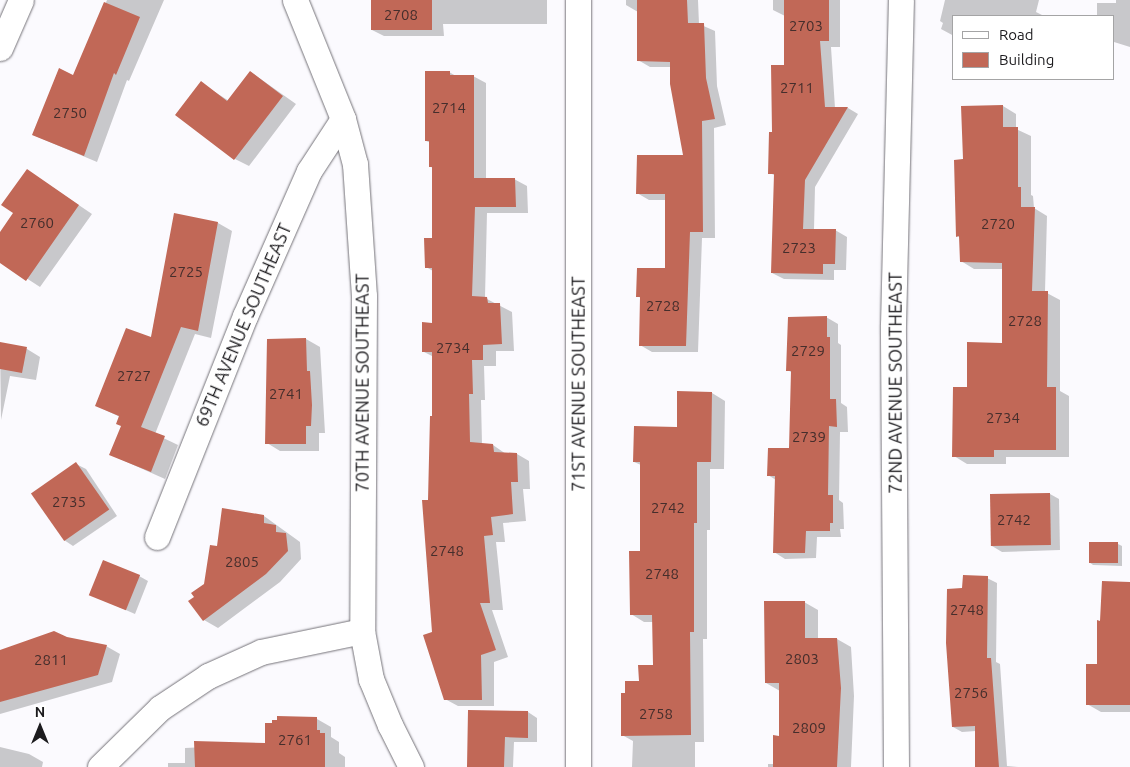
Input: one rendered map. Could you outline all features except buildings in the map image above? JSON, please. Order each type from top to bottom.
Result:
[{"type":"street","points":[[0,48],[21,0]]},
{"type":"street","name":"70TH AVENUE SOUTHEAST","points":[[296,0],[343,119],[355,164],[364,296],[362,631],[371,679],[390,725],[412,767]]},
{"type":"street","name":"71ST AVENUE SOUTHEAST","points":[[578,0],[578,767]]},
{"type":"street","name":"72ND AVENUE SOUTHEAST","points":[[896,767],[893,325],[901,0]]},
{"type":"street","name":"69TH AVENUE SOUTHEAST","points":[[157,537],[248,307],[309,171],[343,119]]},
{"type":"street","points":[[100,767],[160,708],[208,676],[261,652],[362,631]]}]
